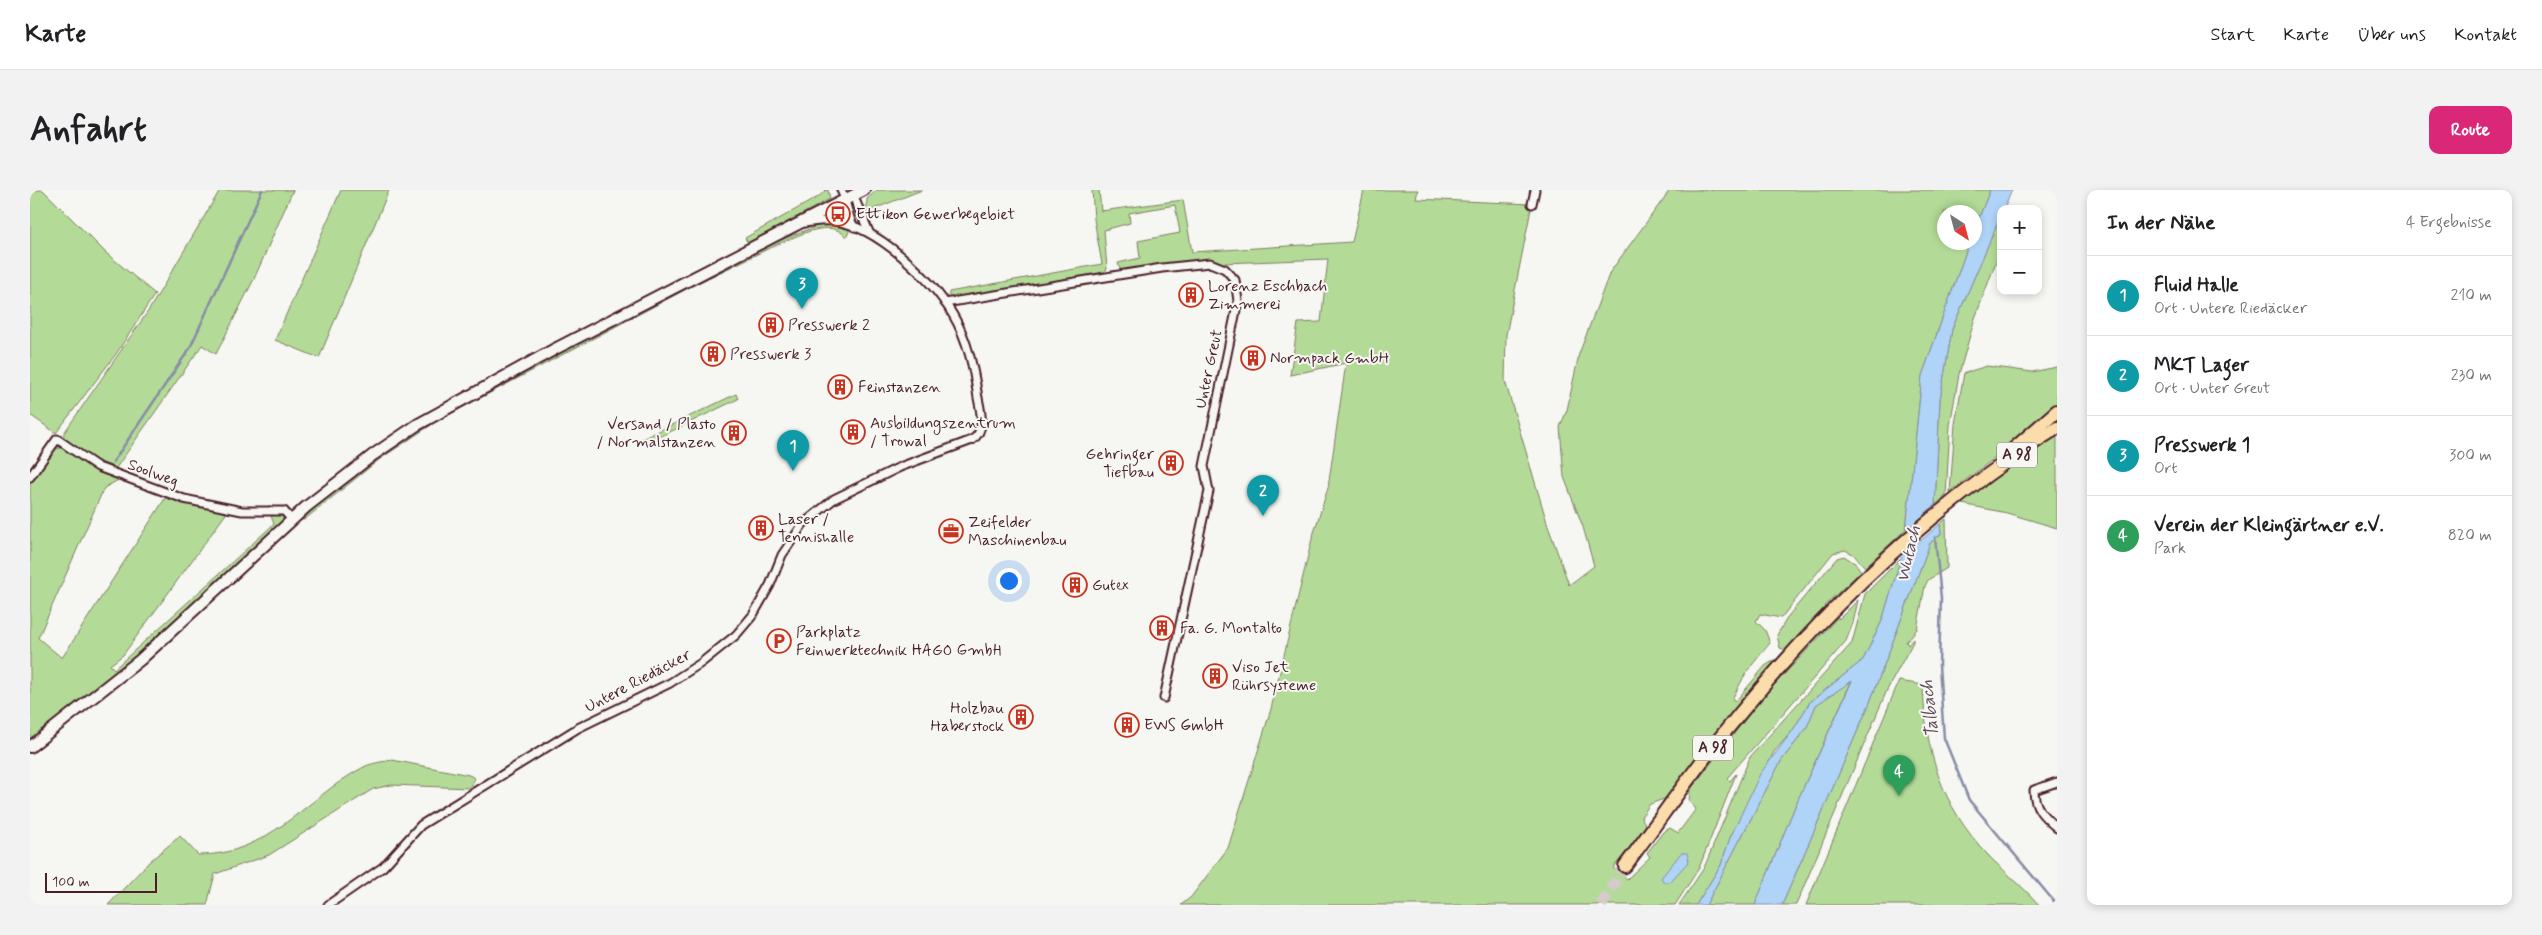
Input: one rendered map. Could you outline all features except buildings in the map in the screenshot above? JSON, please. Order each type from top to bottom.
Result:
[{"type":"highway","points":[[1979,483],[2008,453],[2057,410]]},
{"type":"highway","name":"A 98","points":[[1625,866],[1723,734],[1831,613],[1900,545],[1965,493],[2057,428]]},
{"type":"main road","points":[[30,747],[140,660],[292,520],[346,475],[424,420],[546,353],[847,195],[864,190]]},
{"type":"street","points":[[1532,204],[1535,190]]},
{"type":"street","points":[[847,195],[847,215],[854,227]]},
{"type":"street","name":"Untere Riedäcker","points":[[847,195],[869,232]]},
{"type":"street","name":"Untere Riedäcker","points":[[328,905],[383,867],[421,825],[578,728],[670,683],[702,663],[736,635],[753,615],[770,585],[782,555],[803,524],[834,499],[900,467],[975,438],[979,434],[982,419],[976,382],[966,342],[945,303],[920,273],[869,232],[835,221],[794,224]]},
{"type":"street","name":"Unter Greut","points":[[945,303],[1162,268],[1210,263],[1225,269],[1236,280],[1238,301],[1204,466],[1210,491],[1164,698]]},
{"type":"street","name":"Soolweg","points":[[30,477],[56,439],[98,467],[184,499],[242,511],[284,511],[292,520]]},
{"type":"street","points":[[2057,782],[2034,790],[2034,799],[2043,816],[2057,828]]},
{"type":"green space","points":[[30,190],[43,190],[106,253],[155,294],[116,354],[56,433],[30,415]]},
{"type":"green space","points":[[220,190],[293,190],[254,279],[216,354],[202,345],[116,468],[88,457],[63,439],[64,433],[149,310]]},
{"type":"green space","points":[[341,190],[389,190],[319,358],[275,340]]},
{"type":"green space","points":[[828,190],[830,199],[748,243],[745,238],[818,197]]},
{"type":"green space","points":[[877,190],[922,190],[866,212],[867,199]]},
{"type":"green space","points":[[1092,190],[1099,190],[1101,211],[1183,200],[1192,252],[1352,242],[1364,190],[1418,190],[1416,199],[1532,204],[1506,335],[1505,381],[1548,526],[1569,585],[1594,566],[1583,527],[1564,477],[1560,427],[1567,410],[1579,354],[1610,272],[1670,190],[1990,190],[1982,210],[1982,205],[1937,205],[1937,250],[1967,250],[1922,376],[1906,529],[1865,567],[1853,554],[1845,550],[1833,553],[1781,618],[1760,614],[1756,621],[1765,630],[1770,643],[1747,671],[1732,699],[1736,701],[1765,666],[1776,659],[1779,661],[1672,796],[1650,804],[1641,817],[1647,827],[1613,868],[1627,879],[1650,857],[1647,853],[1663,832],[1670,828],[1678,833],[1696,809],[1689,801],[1690,790],[1762,698],[1838,617],[1839,619],[1858,600],[1853,623],[1846,641],[1727,778],[1730,781],[1736,774],[1699,868],[1675,905],[1181,905],[1191,897],[1228,848],[1271,709],[1312,539],[1328,488],[1346,363],[1290,375],[1298,323],[1321,322],[1328,259],[1223,263],[1216,260],[1120,269],[1118,263],[1140,258],[1138,241],[1180,233],[1175,205],[1129,213],[1130,223],[1104,230],[1107,269],[1104,272],[949,298],[949,292],[1102,264],[1094,219]]},
{"type":"green space","points":[[1997,224],[1997,259],[1974,321],[1959,374],[1950,425],[1946,496],[1935,505],[1940,399],[1952,329]]},
{"type":"green space","points":[[820,225],[834,225],[848,229],[849,232],[846,237],[840,231],[832,229],[813,230],[803,233],[696,284],[437,421],[380,459],[304,520],[301,520],[349,477],[412,433],[476,395],[764,246]]},
{"type":"green space","points":[[1987,366],[2032,372],[2057,367],[2057,405],[2004,451],[1950,492],[1955,424],[1964,373]]},
{"type":"green space","points":[[736,394],[738,399],[645,444],[640,440]]},
{"type":"green space","points":[[2057,435],[2057,528],[2007,513],[1962,504],[1967,498]]},
{"type":"green space","points":[[64,448],[89,465],[120,479],[104,488],[38,638],[62,658],[166,497],[228,511],[123,655],[110,665],[114,669],[274,524],[271,516],[280,514],[285,520],[123,668],[30,741],[30,483],[53,450]]},
{"type":"green space","points":[[1946,519],[1947,568],[1928,580],[1925,586],[1917,629],[1906,642],[1908,645],[1913,639],[1913,642],[1887,690],[1796,905],[1782,905],[1870,702],[1930,543],[1941,534],[1940,524]]},
{"type":"green space","points":[[1844,556],[1856,564],[1861,571],[1824,606],[1826,608],[1786,650],[1780,648],[1777,635],[1789,615],[1837,558]]},
{"type":"green space","points":[[1901,558],[1882,621],[1863,660],[1810,702],[1793,730],[1774,752],[1730,838],[1721,865],[1696,905],[1679,905],[1704,868],[1750,757],[1852,643],[1865,594]]},
{"type":"green space","points":[[1852,680],[1796,804],[1755,905],[1706,905],[1781,761],[1806,729],[1816,705]]},
{"type":"green space","points":[[1899,681],[1923,685],[1924,709],[1932,755],[1938,776],[1958,816],[1987,854],[2039,905],[1806,905]]},
{"type":"green space","points":[[392,760],[469,775],[475,778],[470,788],[391,785],[373,789],[269,855],[215,874],[207,905],[108,905],[150,861],[180,836],[198,855],[223,853],[245,846],[266,836],[342,780],[365,766]]},
{"type":"water","points":[[1990,190],[2012,190],[2006,205],[1997,205],[1997,224],[1952,329],[1940,399],[1935,505],[1906,529],[1922,376],[1967,250],[1982,250],[1982,210]]},
{"type":"water","points":[[1940,524],[1941,534],[1930,543],[1870,702],[1782,905],[1755,905],[1796,804],[1852,681],[1816,705],[1806,729],[1781,761],[1706,905],[1696,905],[1721,865],[1730,838],[1760,774],[1793,730],[1810,702],[1863,660],[1882,621],[1901,558]]},
{"type":"water","points":[[1681,853],[1687,853],[1689,861],[1670,882],[1664,882],[1661,878]]},
{"type":"waterway","points":[[113,462],[190,348],[262,190]]},
{"type":"waterway","name":"Wutach","points":[[1907,567],[1920,502]]},
{"type":"waterway","name":"Talbach","points":[[1935,537],[1941,598],[1939,665],[1944,738],[1969,800],[2057,905]]},
{"type":"tunnel","points":[[1601,905],[1625,866]]},
{"type":"place","name":"Ettikon Gewerbegebiet","points":[[838,214]]},
{"type":"place","name":"Lorenz Eschbach Zimmerei","points":[[1191,295]]},
{"type":"place","name":"Presswerk 1","points":[[802,309]]},
{"type":"place","name":"Presswerk 2","points":[[771,325]]},
{"type":"place","name":"Presswerk 3","points":[[713,354]]},
{"type":"place","name":"Normpack GmbH","points":[[1253,358]]},
{"type":"place","name":"Feinstanzen","points":[[840,387]]},
{"type":"place","name":"Ausbildungszentrum / Trowal","points":[[853,432]]},
{"type":"place","name":"Versand / Plasto / Normalstanzen","points":[[734,433]]},
{"type":"place","name":"Gehringer Tiefbau","points":[[1171,463]]},
{"type":"place","name":"Fluid Halle","points":[[793,471]]},
{"type":"place","name":"MKT Lager","points":[[1263,516]]},
{"type":"place","name":"Laser / Tennishalle","points":[[761,528]]},
{"type":"place","name":"Zeifelder Maschinenbau","points":[[951,531]]},
{"type":"place","name":"Gutex","points":[[1075,585]]},
{"type":"place","name":"Fa. G. Montalto","points":[[1162,628]]},
{"type":"place","name":"Parkplatz Feinwerktechnik HAGO GmbH","points":[[779,641]]},
{"type":"place","name":"Viso Jet Rührsysteme","points":[[1215,676]]},
{"type":"place","name":"Holzbau Haberstock","points":[[1021,717]]},
{"type":"place","name":"EWS GmbH","points":[[1127,725]]},
{"type":"place","name":"Verein der Kleingärtner e.V.","points":[[1899,796]]}]
